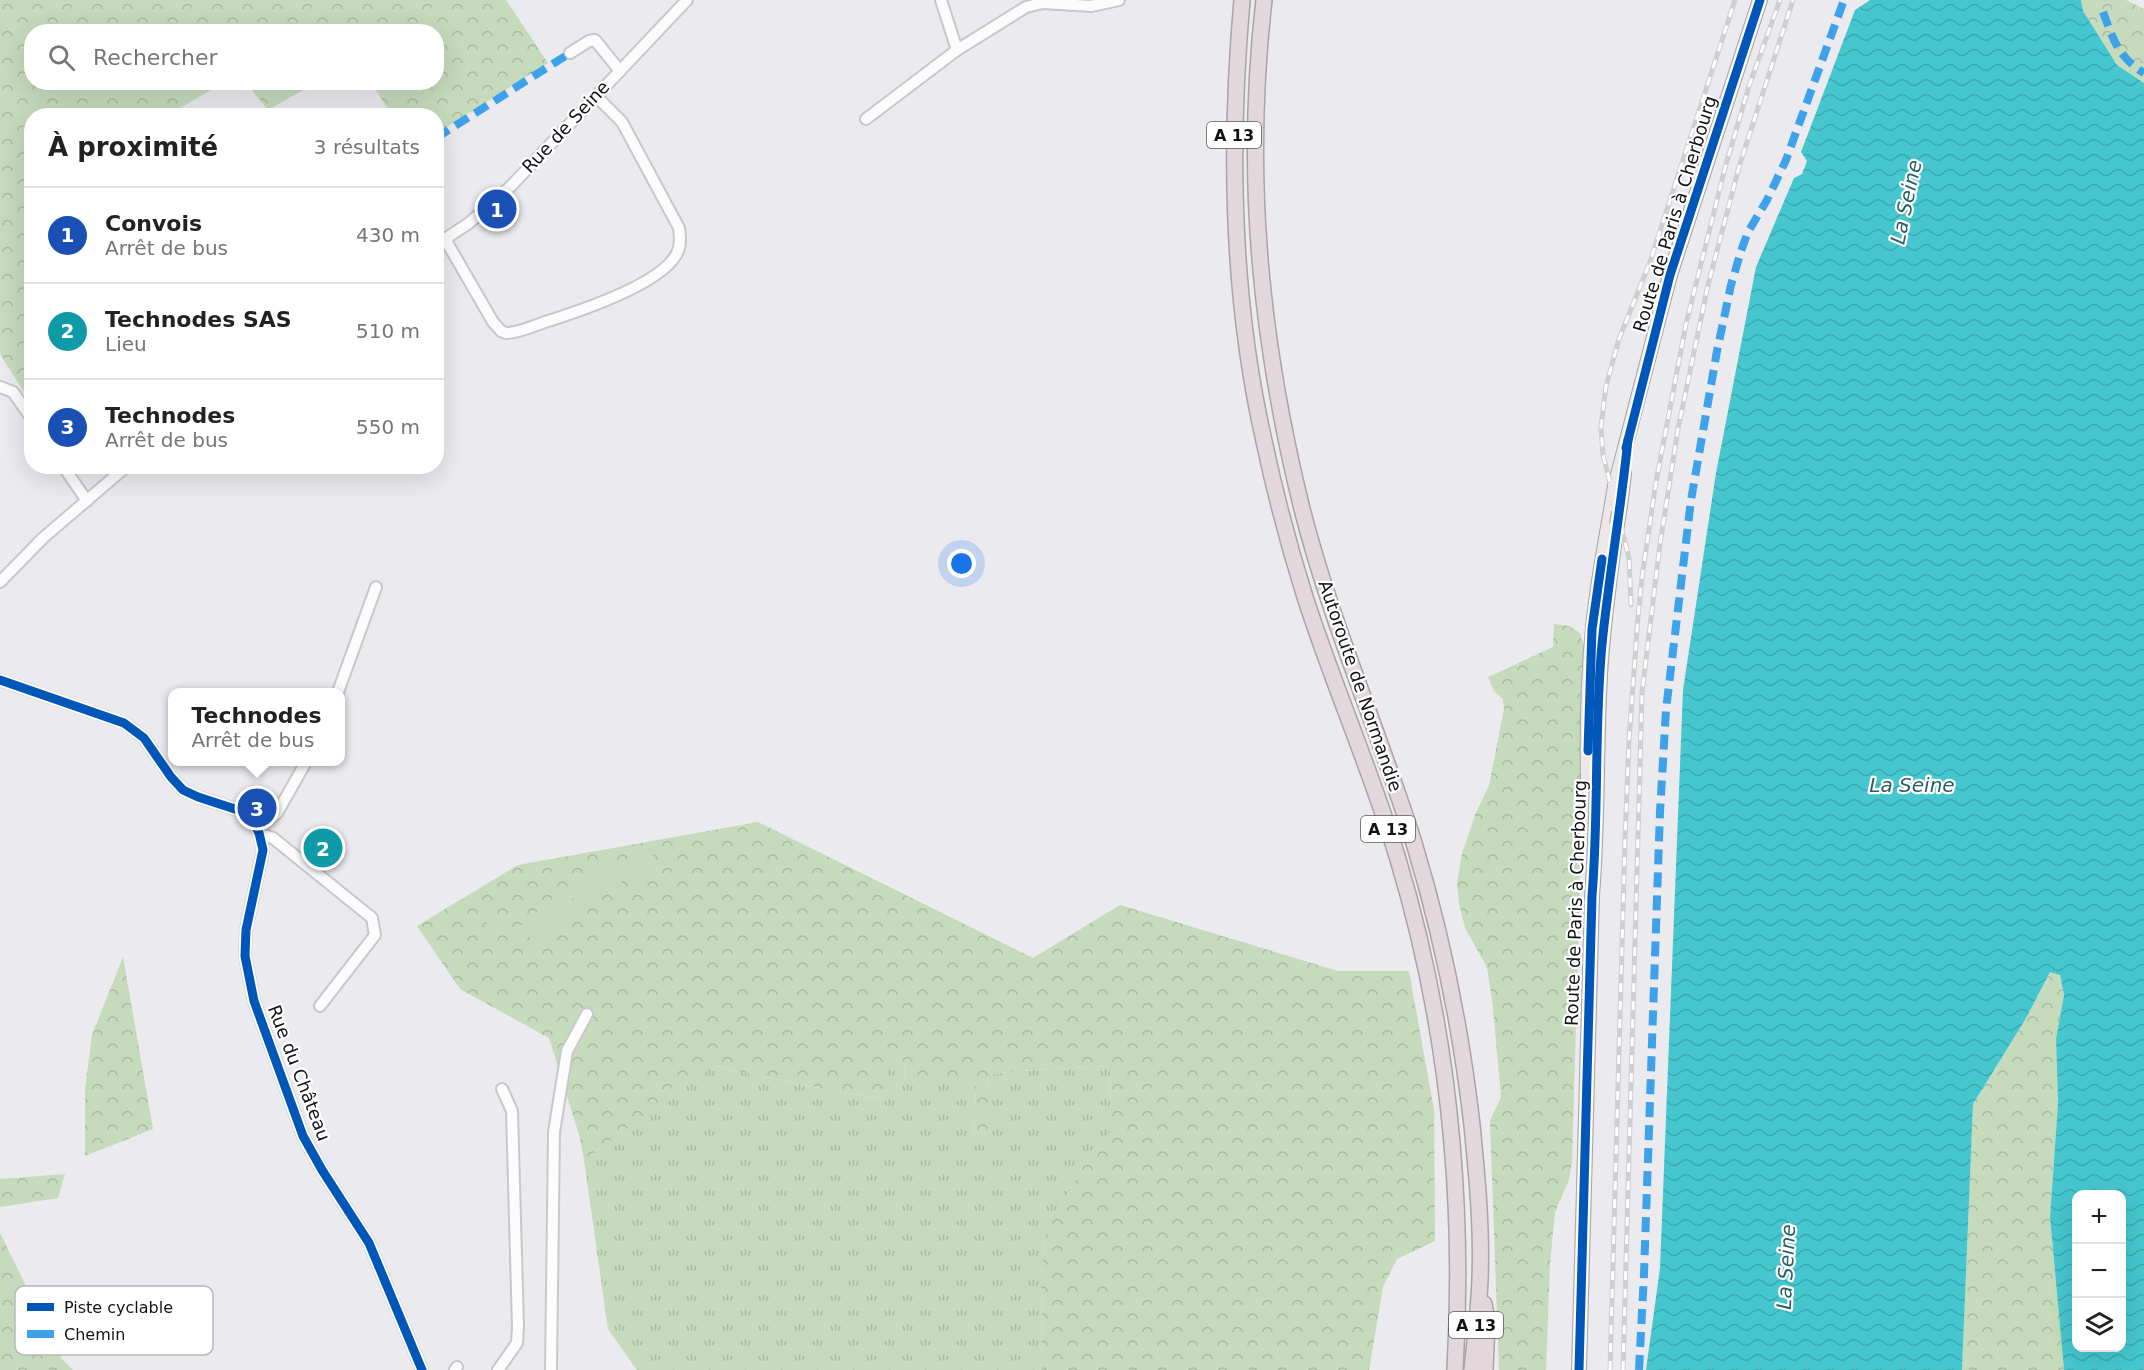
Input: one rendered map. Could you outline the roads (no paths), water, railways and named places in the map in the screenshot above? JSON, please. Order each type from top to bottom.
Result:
[{"type":"highway","name":"Autoroute de Normandie","points":[[1242,0],[1235,92],[1235,202],[1241,302],[1263,437],[1283,520],[1306,599],[1397,856],[1419,936],[1437,1024],[1450,1117],[1458,1203],[1459,1303],[1455,1370]]},
{"type":"highway","name":"Autoroute de Normandie","points":[[1264,0],[1254,138],[1259,266],[1263,301],[1284,431],[1303,513],[1328,597],[1414,844],[1442,946],[1457,1012],[1480,1196],[1480,1279],[1472,1370]]},
{"type":"highway","points":[[1480,1279],[1487,1320],[1485,1370]]},
{"type":"main road","name":"Route de Paris à Cherbourg","points":[[1579,1370],[1592,896],[1602,644],[1617,524],[1615,486],[1670,275],[1760,0]]},
{"type":"main road","name":"Route de Paris à Cherbourg","points":[[1592,896],[1588,820],[1588,711],[1593,622],[1600,572],[1628,440]]},
{"type":"street","name":"Rue de Seine","points":[[444,240],[494,203],[687,0]]},
{"type":"street","points":[[940,0],[957,50]]},
{"type":"street","points":[[866,119],[957,50],[1026,7],[1043,3],[1091,6],[1119,0]]},
{"type":"street","points":[[570,53],[589,41],[595,40],[620,71]]},
{"type":"street","points":[[444,247],[493,322],[506,333],[604,302],[641,284],[670,262],[678,252],[679,228],[622,122],[597,97]]},
{"type":"street","points":[[0,387],[13,392],[24,408]]},
{"type":"street","points":[[68,474],[87,501]]},
{"type":"street","points":[[0,572],[118,474]]},
{"type":"street","points":[[0,582],[43,538]]},
{"type":"street","points":[[340,688],[376,587]]},
{"type":"street","points":[[0,680],[124,723],[144,738],[171,777],[183,790],[238,810],[250,819],[259,833],[273,838],[372,918],[375,935],[320,1006]]},
{"type":"street","points":[[259,833],[277,813],[304,766]]},
{"type":"street","name":"Rue du Château","points":[[259,833],[263,850],[246,930],[245,956],[249,984],[263,1029],[303,1136],[372,1250],[422,1370]]},
{"type":"street","points":[[551,1370],[554,1132],[567,1051],[587,1014]]},
{"type":"street","points":[[498,1370],[517,1344],[518,1327],[512,1111],[502,1089]]},
{"type":"water","name":"La Seine","points":[[1870,0],[2081,0],[2083,11],[2117,65],[2144,83],[2144,1370],[2064,1370],[2050,1217],[2058,1103],[2056,1039],[2064,995],[2060,975],[2050,972],[2025,1020],[1973,1104],[1962,1370],[1646,1370],[1660,1268],[1683,690],[1716,473],[1756,267],[1794,178],[1802,174],[1807,161],[1801,152],[1855,10]]},
{"type":"railway","points":[[1631,605],[1629,558],[1603,455],[1601,427],[1606,386],[1619,339],[1650,262],[1735,0]]},
{"type":"railway","points":[[1610,1370],[1625,839],[1629,740],[1642,577],[1656,482],[1686,324],[1725,168],[1749,86],[1780,0]]},
{"type":"railway","points":[[1623,1370],[1642,693],[1660,544],[1678,429],[1708,285],[1739,167],[1793,0]]},
{"type":"place","name":"Convois","points":[[497,209]]},
{"type":"place","name":"Technodes","points":[[257,808]]},
{"type":"place","name":"Technodes SAS","points":[[323,848]]}]
